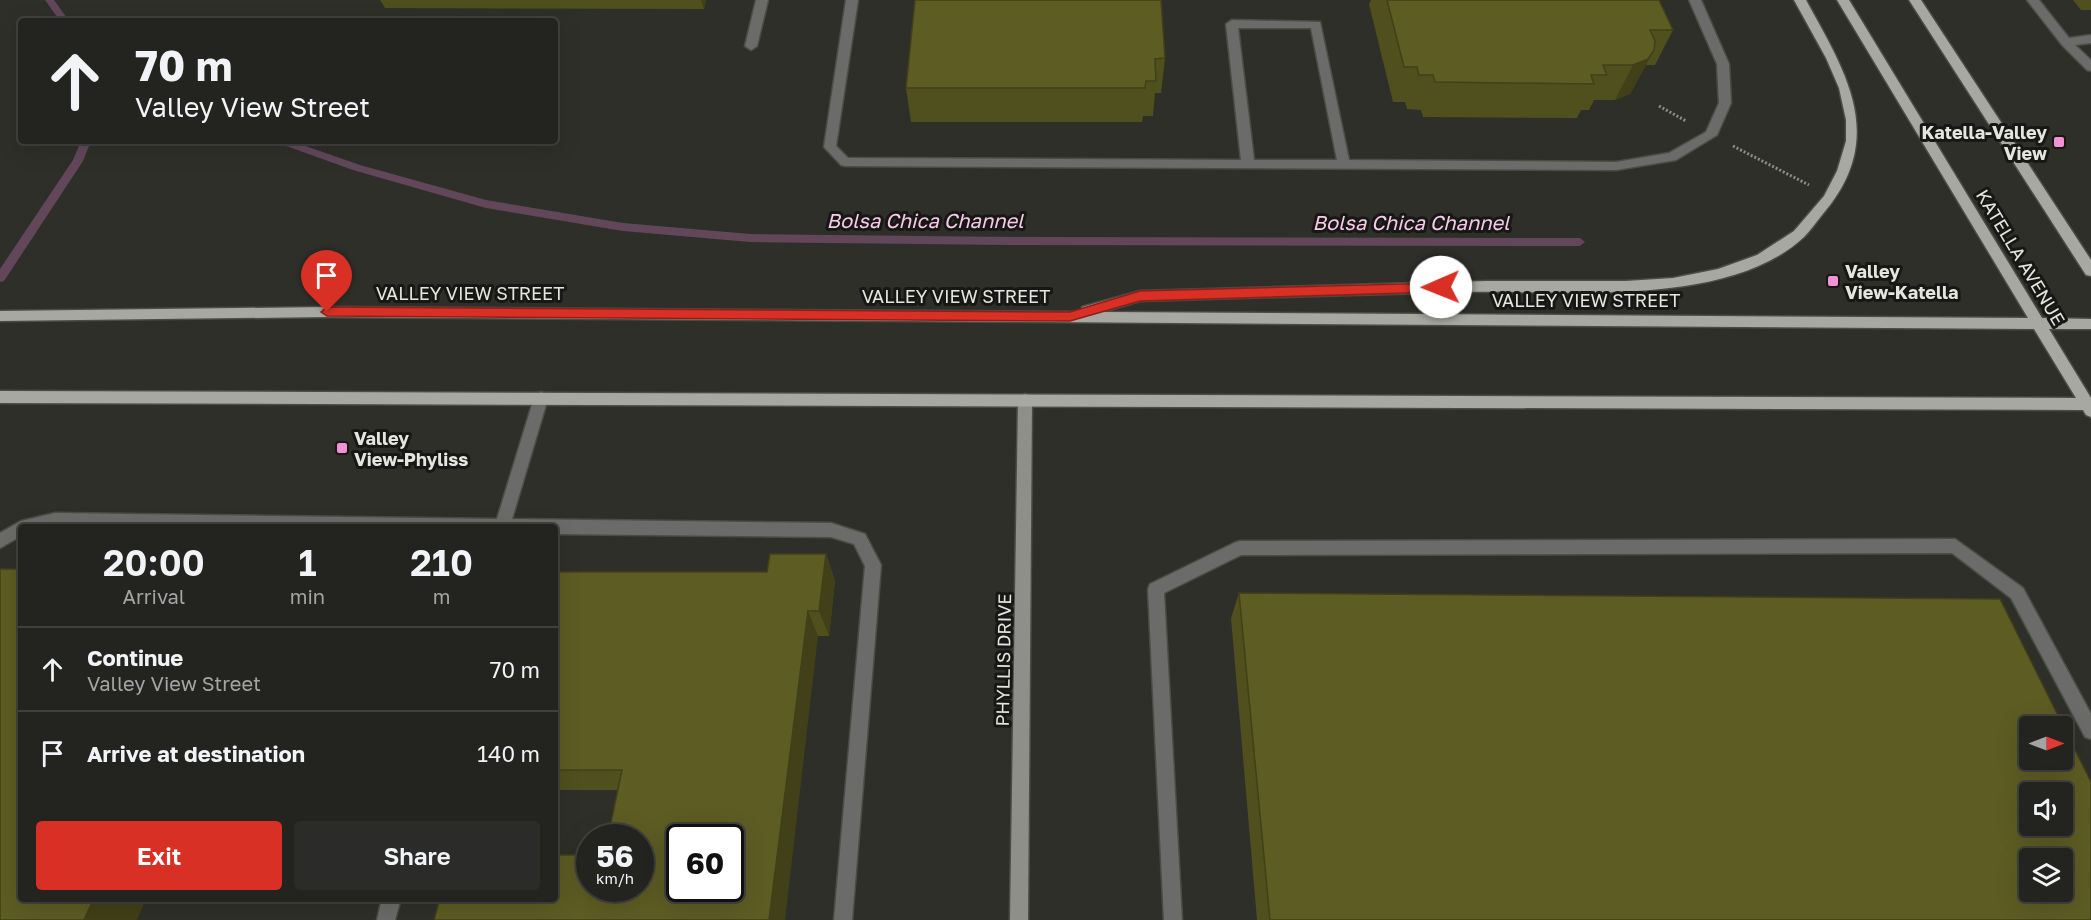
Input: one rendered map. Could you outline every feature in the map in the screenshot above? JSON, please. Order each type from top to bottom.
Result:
[{"type":"main road","points":[[1070,316],[1140,296],[1488,286],[1673,284],[1716,275],[1759,261],[1793,239],[1821,210],[1845,173],[1851,149],[1852,120],[1845,91],[1832,59],[1800,0]]},
{"type":"main road","name":"KATELLA AVENUE","points":[[1843,0],[2089,406]]},
{"type":"main road","points":[[1915,0],[2091,271]]},
{"type":"main road","name":"VALLEY VIEW STREET","points":[[0,316],[327,312],[2091,324]]},
{"type":"main road","points":[[0,397],[2089,406]]},
{"type":"street","name":"PHYLLIS DRIVE","points":[[1019,920],[1024,400]]},
{"type":"lane","points":[[751,46],[762,0]]},
{"type":"lane","points":[[852,0],[830,147],[845,162],[1616,166],[1672,157],[1711,135],[1725,103],[1723,64],[1695,0]]},
{"type":"lane","points":[[2033,0],[2066,42],[2091,67]]},
{"type":"lane","points":[[1248,164],[1232,24],[1316,24],[1344,164]]},
{"type":"lane","points":[[2066,42],[2091,39]]},
{"type":"lane","points":[[503,524],[541,398]]},
{"type":"lane","points":[[36,524],[55,520],[353,524]]},
{"type":"lane","points":[[558,527],[831,530],[859,539],[873,565],[843,920]]},
{"type":"lane","points":[[0,541],[18,530]]},
{"type":"lane","points":[[1173,920],[1156,589],[1240,548],[1955,546],[2017,593],[2091,731]]},
{"type":"lane","points":[[386,920],[391,902]]},
{"type":"building","points":[[915,0],[1161,0],[1165,58],[1155,59],[1156,81],[1146,81],[1145,88],[906,88]]},
{"type":"building","points":[[1387,0],[1659,0],[1673,30],[1650,30],[1655,41],[1654,50],[1648,59],[1633,65],[1603,65],[1607,75],[1591,75],[1594,84],[1435,82],[1433,75],[1419,75],[1417,67],[1404,67]]},
{"type":"building","points":[[770,554],[826,554],[819,611],[808,611],[769,920],[434,920],[439,902],[558,902],[558,855],[576,855],[576,902],[654,902],[654,824],[611,824],[622,770],[558,770],[558,572],[767,572]]},
{"type":"building","points":[[0,569],[18,569],[18,902],[92,902],[84,920],[0,920]]},
{"type":"building","points":[[1239,593],[2000,599],[2058,716],[2019,716],[2019,770],[2073,770],[2073,746],[2091,782],[2091,920],[1270,920]]},
{"type":"waterway","name":"Bolsa Chica Channel","points":[[49,0],[63,18]]},
{"type":"waterway","points":[[0,278],[78,161],[85,144]]},
{"type":"waterway","name":"Bolsa Chica Channel","points":[[289,144],[357,168],[486,204],[623,227],[750,238],[1580,242]]},
{"type":"place","name":"Katella-Valley View","points":[[2059,142]]},
{"type":"place","name":"Valley View-Katella","points":[[1833,281]]},
{"type":"place","name":"Valley View-Phyliss","points":[[342,448]]},
{"type":"route","points":[[327,312],[1070,316],[1140,296],[1441,287]]}]
